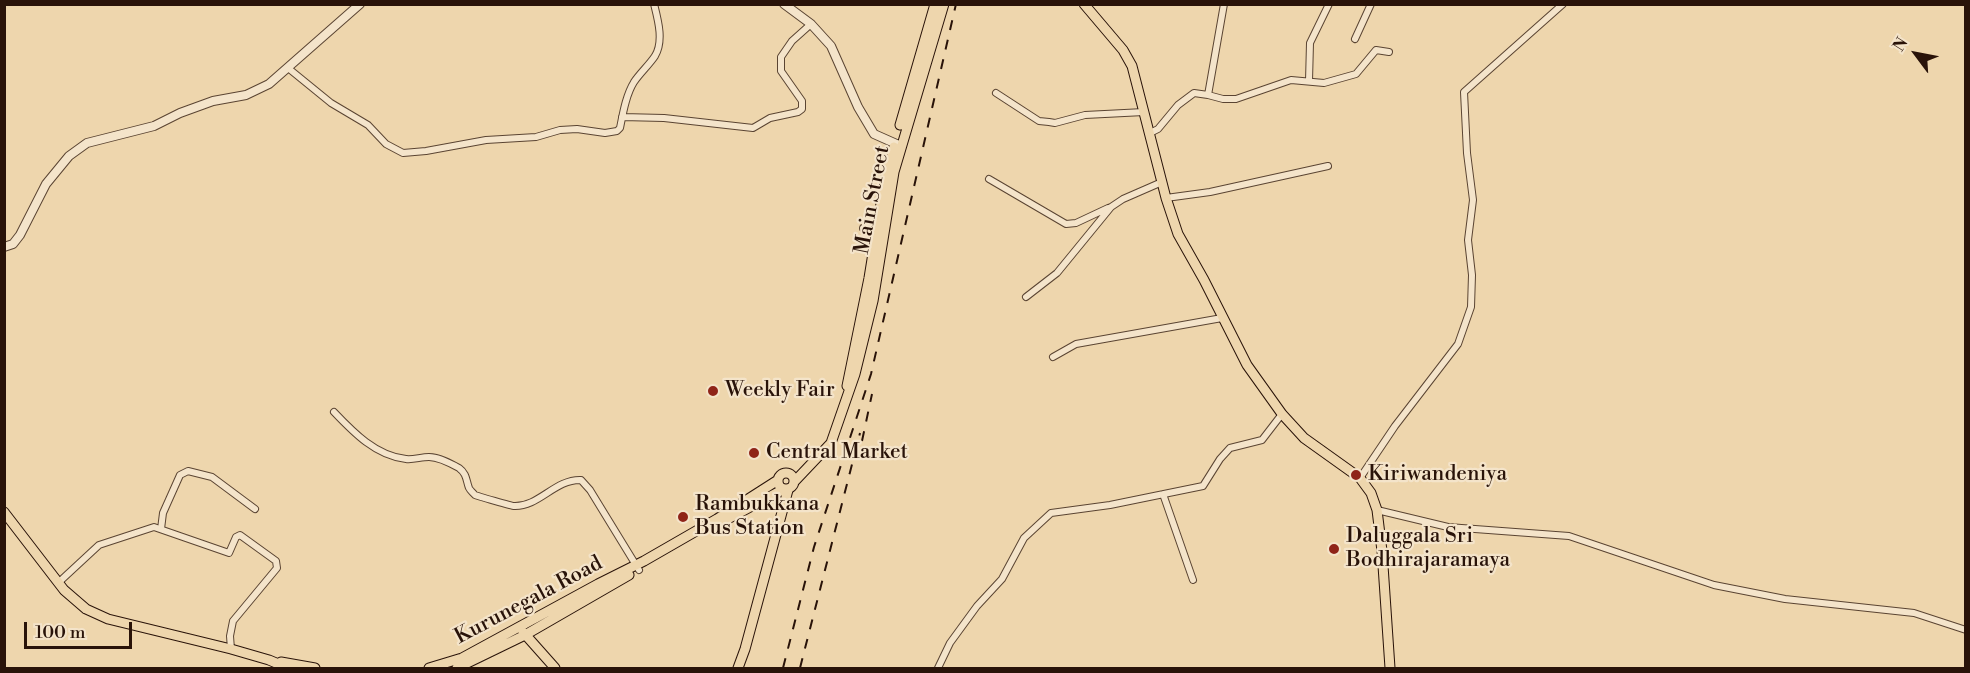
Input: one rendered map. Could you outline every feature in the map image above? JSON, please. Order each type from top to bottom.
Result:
[{"type":"main road","name":"Main Street","points":[[641,566],[789,487],[831,443],[855,374],[873,301],[898,145],[935,4]]},
{"type":"main road","name":"Main Street","points":[[844,404],[848,374],[869,278],[884,185],[944,4]]},
{"type":"main road","points":[[1084,4],[1123,50],[1132,66],[1166,198],[1178,234],[1204,280],[1246,365],[1282,414],[1304,438],[1359,478],[1371,493],[1377,510],[1382,551],[1390,669]]},
{"type":"main road","name":"Main Street","points":[[788,473],[812,464]]},
{"type":"main road","points":[[641,566],[778,480],[782,474],[788,473],[794,478],[789,487],[738,669]]},
{"type":"main road","points":[[778,480],[778,484],[789,487]]},
{"type":"main road","points":[[4,512],[58,583],[86,609],[108,619],[269,660],[315,669]]},
{"type":"main road","name":"Kurunegala Road","points":[[429,669],[462,658],[522,631],[585,599],[641,566]]},
{"type":"main road","points":[[522,631],[554,668]]},
{"type":"main road","name":"Kurunegala Road","points":[[457,669],[522,631]]},
{"type":"main road","points":[[269,660],[288,669]]},
{"type":"street","points":[[4,248],[13,244],[20,235],[46,184],[69,156],[87,143],[154,126],[180,113],[213,101],[246,95],[269,84],[360,4]]},
{"type":"street","points":[[288,68],[330,103],[368,125],[386,144],[403,153],[486,140],[536,137],[560,130],[577,129],[605,133],[617,131],[620,128],[628,96],[634,83],[659,48],[659,23],[654,4]]},
{"type":"street","points":[[784,4],[811,24],[831,46],[858,107],[874,134],[898,145]]},
{"type":"street","points":[[1208,94],[1224,4]]},
{"type":"street","points":[[1309,81],[1310,43],[1329,4]]},
{"type":"street","points":[[1355,39],[1371,4]]},
{"type":"street","points":[[1359,478],[1395,426],[1458,344],[1471,307],[1472,275],[1468,240],[1473,200],[1467,153],[1464,92],[1563,4]]},
{"type":"street","points":[[622,117],[664,118],[753,128],[771,118],[798,112],[802,109],[802,101],[781,71],[781,57],[792,41],[811,24]]},
{"type":"street","points":[[1150,133],[1158,129],[1178,105],[1194,93],[1208,94],[1223,99],[1236,99],[1291,81],[1323,83],[1356,74],[1376,50],[1389,52]]},
{"type":"street","points":[[996,93],[1039,121],[1055,123],[1085,115],[1144,112]]},
{"type":"street","points":[[1166,198],[1210,192],[1328,166]]},
{"type":"street","points":[[989,178],[1066,224],[1076,223],[1111,207],[1123,198],[1162,182]]},
{"type":"street","points":[[1026,297],[1057,273],[1111,207]]},
{"type":"street","points":[[863,228],[876,230]]},
{"type":"street","points":[[1053,357],[1076,344],[1222,318]]},
{"type":"street","points":[[334,412],[353,432],[383,453],[406,459],[431,456],[443,460],[461,470],[467,477],[469,488],[474,495],[502,502],[511,507],[526,506],[570,479],[581,480],[641,566]]},
{"type":"street","points":[[938,669],[950,643],[977,606],[1002,579],[1024,538],[1051,513],[1110,505],[1203,486],[1230,448],[1262,440],[1282,414]]},
{"type":"street","points":[[160,529],[164,513],[180,475],[188,471],[212,477],[255,509]]},
{"type":"street","points":[[1163,494],[1193,580]]},
{"type":"street","points":[[1377,510],[1448,527],[1569,536],[1713,585],[1785,599],[1914,613],[1965,630]]},
{"type":"street","points":[[58,583],[99,545],[154,527],[229,554],[236,537],[240,535],[276,561],[277,568],[233,621],[230,636],[231,649]]},
{"type":"railway","points":[[783,668],[814,547],[871,374],[956,4]]},
{"type":"railway","points":[[862,441],[872,394]]},
{"type":"railway","points":[[800,668],[860,433]]},
{"type":"place","name":"Weekly Fair","points":[[713,391]]},
{"type":"place","name":"Central Market","points":[[754,453]]},
{"type":"place","name":"Kiriwandeniya","points":[[1356,475]]},
{"type":"place","name":"Rambukkana Bus Station","points":[[683,517]]},
{"type":"place","name":"Daluggala Sri Bodhirajaramaya","points":[[1334,549]]}]
